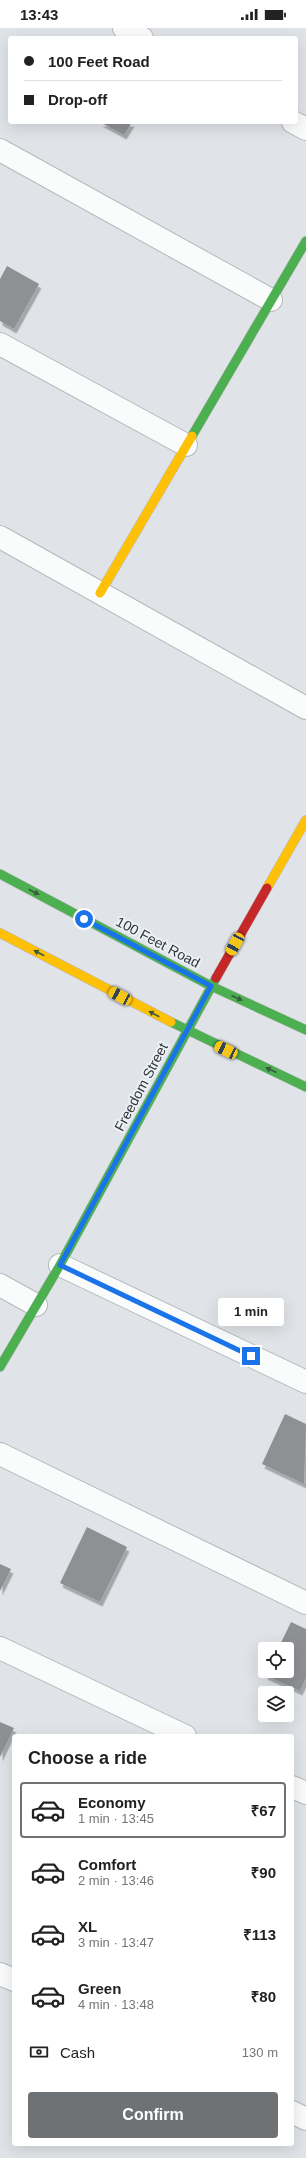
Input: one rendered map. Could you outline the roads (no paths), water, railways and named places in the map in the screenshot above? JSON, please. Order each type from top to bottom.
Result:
[{"type":"street","points":[[124,28],[138,36]]},
{"type":"street","points":[[297,124],[306,129]]},
{"type":"street","points":[[0,150],[271,300]]},
{"type":"street","points":[[100,593],[306,240]]},
{"type":"street","points":[[0,344],[186,445]]},
{"type":"street","points":[[0,537],[306,708]]},
{"type":"street","name":"Freedom Street","points":[[0,1367],[60,1265],[211,986],[306,820]]},
{"type":"street","name":"100 Feet Road","points":[[0,874],[211,986],[306,1030]]},
{"type":"street","points":[[0,933],[187,1031],[306,1087]]},
{"type":"street","points":[[60,1265],[306,1382]]},
{"type":"street","points":[[0,1285],[36,1305]]},
{"type":"street","points":[[0,1454],[306,1603]]},
{"type":"street","points":[[0,1648],[182,1734]]},
{"type":"street","points":[[294,1788],[306,1793]]},
{"type":"street","points":[[0,1974],[12,1979]]},
{"type":"street","points":[[294,2113],[306,2119]]}]
